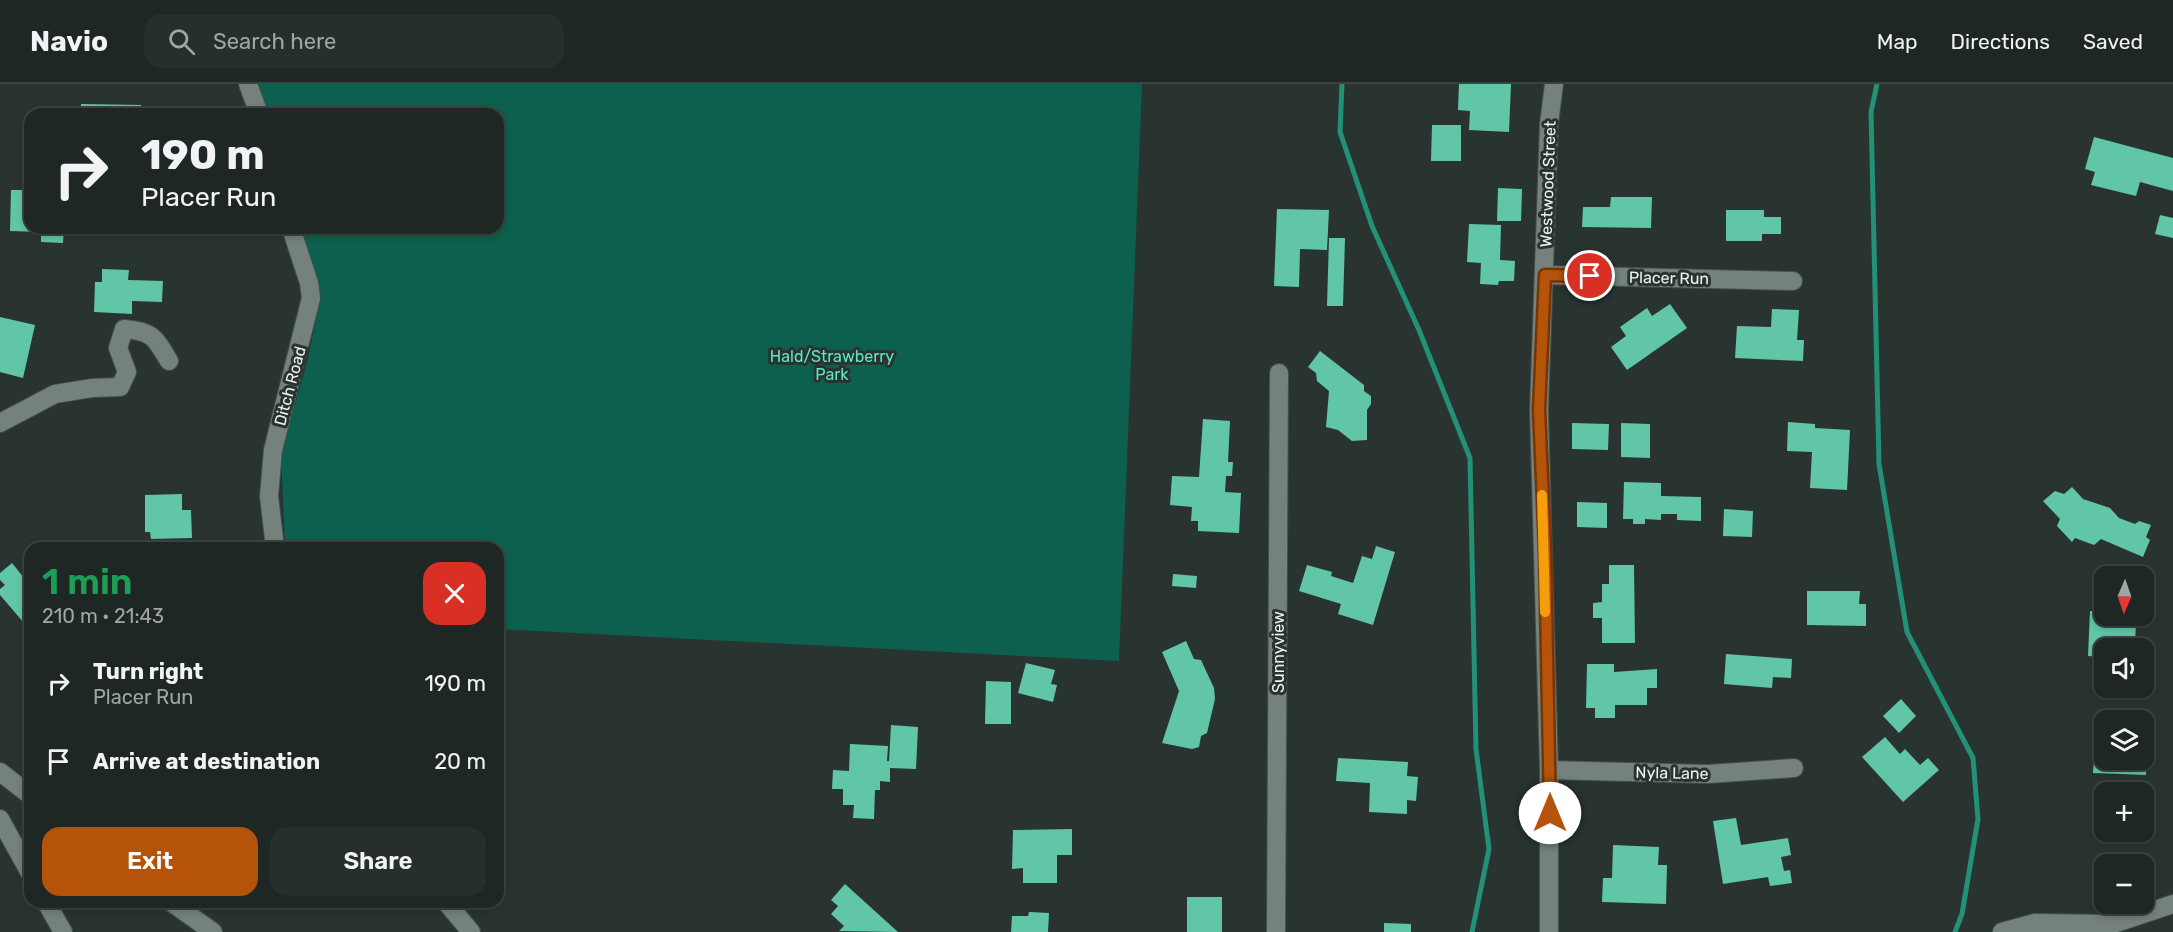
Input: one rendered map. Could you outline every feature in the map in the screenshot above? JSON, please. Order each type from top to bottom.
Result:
[{"type":"street","points":[[248,84],[257,108]]},
{"type":"street","name":"Westwood Street","points":[[1549,932],[1550,770],[1539,410],[1549,124],[1554,84]]},
{"type":"street","name":"Ditch Road","points":[[274,542],[269,496],[273,450],[311,298],[309,283],[293,234]]},
{"type":"street","name":"Placer Run","points":[[1545,275],[1793,281]]},
{"type":"street","points":[[0,423],[55,394],[92,388],[120,387],[127,372],[118,348],[124,329],[145,330],[160,344],[169,361]]},
{"type":"street","name":"Sunnyview","points":[[1276,932],[1280,373]]},
{"type":"street","name":"Nyla Lane","points":[[1550,770],[1708,774],[1794,768]]},
{"type":"street","points":[[0,772],[24,790]]},
{"type":"street","points":[[0,819],[24,862]]},
{"type":"street","points":[[2001,932],[2035,923],[2113,924],[2173,904]]},
{"type":"street","points":[[49,908],[63,932]]},
{"type":"street","points":[[179,908],[213,932]]},
{"type":"street","points":[[451,908],[471,932]]},
{"type":"green space","name":"Hald/Strawberry Park","points":[[259,84],[1142,84],[1119,661],[504,629],[504,542],[285,542],[281,454],[308,358],[320,300],[302,234],[504,234],[504,108],[266,108]]},
{"type":"building","points":[[1459,84],[1511,84],[1509,132],[1469,130],[1470,111],[1458,110]]},
{"type":"building","points":[[81,104],[141,105],[141,108],[81,108]]},
{"type":"building","points":[[1432,125],[1461,125],[1461,161],[1431,161]]},
{"type":"building","points":[[2094,137],[2173,158],[2173,191],[2140,182],[2136,196],[2091,185],[2095,172],[2085,169]]},
{"type":"building","points":[[1498,188],[1522,189],[1521,221],[1497,221]]},
{"type":"building","points":[[11,190],[24,190],[24,231],[10,231]]},
{"type":"building","points":[[1611,197],[1652,197],[1651,228],[1582,227],[1583,207],[1610,207]]},
{"type":"building","points":[[1277,209],[1329,210],[1327,250],[1300,249],[1299,287],[1274,286]]},
{"type":"building","points":[[1726,210],[1764,210],[1764,217],[1781,217],[1781,234],[1762,234],[1762,241],[1726,241]]},
{"type":"building","points":[[2160,215],[2173,218],[2173,238],[2155,234]]},
{"type":"building","points":[[1469,224],[1501,225],[1500,260],[1515,261],[1514,281],[1499,281],[1498,285],[1480,284],[1481,263],[1467,262]]},
{"type":"building","points":[[41,234],[64,234],[63,243],[41,242]]},
{"type":"building","points":[[1329,238],[1345,238],[1343,306],[1327,306]]},
{"type":"building","points":[[102,269],[129,270],[128,280],[163,281],[162,302],[132,301],[132,314],[94,312],[95,282],[102,282]]},
{"type":"building","points":[[1670,304],[1687,328],[1627,370],[1611,347],[1626,336],[1620,327],[1647,308],[1652,316]]},
{"type":"building","points":[[1772,309],[1799,310],[1797,340],[1804,340],[1803,361],[1735,358],[1737,326],[1771,327]]},
{"type":"building","points":[[0,317],[35,325],[23,378],[0,372]]},
{"type":"building","points":[[1320,351],[1364,385],[1364,391],[1371,396],[1371,404],[1367,410],[1367,440],[1352,441],[1338,430],[1326,427],[1329,391],[1317,381],[1316,373],[1308,367]]},
{"type":"building","points":[[1203,419],[1230,421],[1228,462],[1233,462],[1232,476],[1226,476],[1225,492],[1241,493],[1239,533],[1198,531],[1198,521],[1191,521],[1192,507],[1170,505],[1172,476],[1199,477]]},
{"type":"building","points":[[1788,422],[1815,424],[1815,428],[1850,430],[1847,490],[1810,488],[1812,452],[1787,451]]},
{"type":"building","points":[[1572,423],[1609,424],[1608,450],[1572,449]]},
{"type":"building","points":[[1621,423],[1650,424],[1650,458],[1621,457]]},
{"type":"building","points":[[1624,482],[1661,483],[1661,496],[1701,497],[1701,521],[1677,520],[1677,514],[1661,514],[1661,520],[1645,519],[1645,524],[1633,524],[1633,519],[1623,519]]},
{"type":"building","points":[[2072,487],[2083,499],[2110,508],[2119,518],[2135,524],[2139,521],[2151,525],[2146,537],[2150,540],[2143,557],[2101,539],[2094,545],[2075,538],[2072,542],[2057,526],[2060,519],[2043,501],[2055,491],[2064,494]]},
{"type":"building","points":[[182,494],[182,510],[191,510],[192,538],[151,539],[150,532],[145,532],[145,495]]},
{"type":"building","points":[[1577,502],[1607,503],[1607,528],[1577,527]]},
{"type":"building","points":[[1724,509],[1753,511],[1752,537],[1723,536]]},
{"type":"building","points":[[1376,546],[1395,552],[1373,625],[1338,614],[1341,604],[1299,591],[1307,565],[1332,572],[1331,576],[1353,583],[1362,556],[1372,559]]},
{"type":"building","points":[[12,563],[24,578],[24,623],[0,595],[0,589],[5,585],[0,580],[0,573]]},
{"type":"building","points":[[1609,565],[1634,565],[1635,643],[1602,643],[1602,618],[1593,618],[1593,603],[1602,602],[1602,584],[1609,584]]},
{"type":"building","points":[[1173,574],[1197,576],[1196,588],[1172,586]]},
{"type":"building","points":[[1807,591],[1860,591],[1859,604],[1866,604],[1866,626],[1807,625]]},
{"type":"building","points":[[2090,611],[2094,611],[2094,626],[2136,626],[2135,638],[2094,638],[2094,656],[2088,656]]},
{"type":"building","points":[[1186,641],[1194,659],[1201,660],[1214,688],[1215,699],[1207,733],[1201,736],[1199,747],[1192,749],[1162,743],[1179,691],[1162,652]]},
{"type":"building","points":[[1726,654],[1792,659],[1791,678],[1773,677],[1772,688],[1724,684]]},
{"type":"building","points":[[1026,663],[1055,670],[1051,684],[1057,685],[1053,702],[1018,693]]},
{"type":"building","points":[[1587,664],[1614,664],[1614,672],[1657,669],[1657,688],[1647,688],[1647,705],[1615,705],[1615,718],[1595,718],[1595,708],[1586,708]]},
{"type":"building","points":[[986,681],[1011,682],[1011,724],[985,724]]},
{"type":"building","points":[[1901,699],[1916,716],[1899,733],[1883,716]]},
{"type":"building","points":[[891,725],[918,727],[916,769],[890,768],[890,782],[880,781],[880,790],[875,790],[874,819],[853,818],[854,805],[843,805],[843,789],[832,789],[833,770],[849,771],[850,744],[888,746],[887,761],[889,761]]},
{"type":"building","points":[[1885,737],[1900,754],[1905,749],[1920,765],[1928,758],[1939,770],[1903,802],[1862,757]]},
{"type":"building","points":[[2094,757],[2094,770],[2146,770],[2146,775],[2093,773]]},
{"type":"building","points":[[1338,758],[1408,762],[1407,776],[1418,777],[1416,801],[1407,800],[1407,814],[1369,812],[1370,783],[1336,781]]},
{"type":"building","points":[[1736,818],[1741,845],[1788,838],[1791,855],[1781,857],[1784,871],[1790,870],[1792,883],[1770,886],[1768,877],[1723,884],[1713,821]]},
{"type":"building","points":[[1072,829],[1072,855],[1057,855],[1057,883],[1023,883],[1023,868],[1012,869],[1013,830]]},
{"type":"building","points":[[1613,845],[1659,847],[1658,865],[1667,865],[1666,904],[1602,902],[1603,878],[1612,878]]},
{"type":"building","points":[[845,884],[898,932],[839,931],[844,926],[831,914],[838,906],[831,900]]},
{"type":"building","points":[[1187,897],[1222,897],[1222,932],[1187,932]]},
{"type":"building","points":[[1029,912],[1049,913],[1048,932],[1011,932],[1012,916],[1028,916]]},
{"type":"building","points":[[1384,923],[1411,924],[1411,932],[1384,932]]},
{"type":"waterway","points":[[1342,84],[1340,132],[1372,226],[1419,330],[1470,458],[1476,749],[1489,849],[1472,932]]},
{"type":"waterway","points":[[1877,84],[1871,112],[1879,464],[1907,632],[1973,758],[1978,819],[1962,914],[1955,932]]},
{"type":"slow traffic","points":[[1542,495],[1545,612]]},
{"type":"route","points":[[1550,813],[1545,549],[1539,410],[1545,275],[1590,276]]}]
